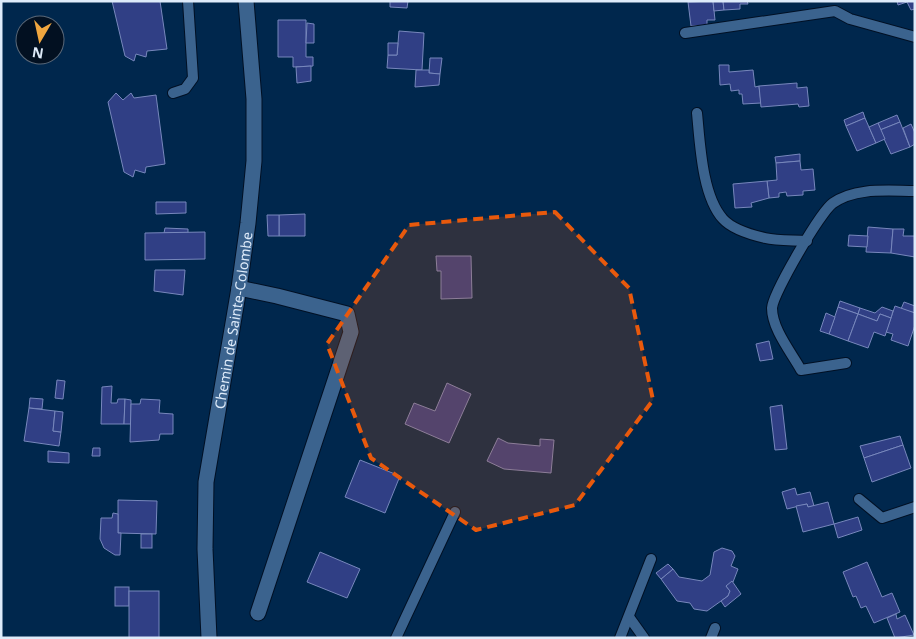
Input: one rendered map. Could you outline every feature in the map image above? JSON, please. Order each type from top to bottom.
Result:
[{"type":"street","name":"Chemin de Sainte-Colombe","points":[[209,638],[205,549],[206,482],[239,288],[254,161],[254,99],[246,1]]},
{"type":"street","points":[[239,288],[347,314],[351,332],[258,613]]},
{"type":"lane","points":[[173,92],[185,89],[193,78],[188,1]]},
{"type":"lane","points":[[686,33],[834,12],[850,19],[915,37]]},
{"type":"lane","points":[[698,113],[702,158],[714,204],[724,220],[737,228],[766,238],[807,241]]},
{"type":"lane","points":[[846,363],[801,370],[776,326],[772,307],[785,272],[832,203],[860,191],[915,191]]},
{"type":"lane","points":[[859,499],[882,518],[915,507]]},
{"type":"lane","points":[[396,638],[454,512]]},
{"type":"lane","points":[[620,638],[651,559]]},
{"type":"lane","points":[[629,617],[644,638]]},
{"type":"highlighted area","points":[[555,212],[629,288],[653,400],[575,505],[476,530],[371,458],[327,344],[409,225]]},
{"type":"building","points":[[112,1],[160,1],[167,49],[147,51],[146,57],[136,54],[134,61],[125,56]]},
{"type":"building","points":[[390,1],[408,1],[407,8],[390,7]]},
{"type":"building","points":[[713,1],[715,20],[707,20],[707,25],[691,26],[688,2]]},
{"type":"building","points":[[713,1],[723,1],[724,10],[714,11]]},
{"type":"building","points":[[723,1],[747,1],[748,4],[740,4],[740,9],[724,10]]},
{"type":"building","points":[[897,1],[915,1],[915,9],[911,10],[907,2],[898,5]]},
{"type":"building","points":[[278,20],[306,20],[306,57],[313,57],[313,66],[293,67],[293,57],[278,57]]},
{"type":"building","points":[[307,23],[314,24],[314,43],[306,43]]},
{"type":"building","points":[[399,31],[424,33],[422,70],[387,68],[388,55],[397,55]]},
{"type":"building","points":[[388,43],[398,43],[397,55],[388,55]]},
{"type":"building","points":[[430,58],[442,58],[440,74],[429,73]]},
{"type":"building","points":[[719,65],[729,65],[729,72],[753,70],[755,87],[759,86],[761,103],[743,104],[742,94],[739,94],[739,90],[731,91],[730,84],[720,85]]},
{"type":"building","points":[[311,66],[311,81],[297,83],[296,67]]},
{"type":"building","points":[[416,70],[429,70],[429,73],[440,74],[439,85],[415,87]]},
{"type":"building","points":[[797,83],[797,88],[807,87],[809,106],[799,107],[798,104],[761,107],[759,86]]},
{"type":"building","points":[[116,93],[123,100],[131,93],[134,98],[156,95],[165,164],[146,167],[145,173],[135,170],[133,177],[124,172],[108,102]]},
{"type":"building","points":[[863,112],[865,118],[846,126],[844,120]]},
{"type":"building","points":[[897,115],[900,122],[880,130],[878,123]]},
{"type":"building","points":[[865,118],[876,143],[857,151],[846,126]]},
{"type":"building","points":[[900,122],[910,147],[891,154],[880,130]]},
{"type":"building","points":[[878,123],[885,139],[876,143],[869,127]]},
{"type":"building","points":[[911,124],[915,133],[915,144],[910,147],[903,128]]},
{"type":"building","points":[[800,154],[800,161],[776,163],[775,157]]},
{"type":"building","points":[[800,161],[801,170],[813,169],[815,190],[803,191],[803,195],[787,196],[786,192],[779,193],[779,197],[769,198],[767,181],[777,180],[776,163]]},
{"type":"building","points":[[767,181],[769,198],[751,203],[752,207],[735,208],[733,184]]},
{"type":"building","points":[[156,202],[186,202],[186,213],[156,214]]},
{"type":"building","points":[[305,214],[305,236],[279,236],[279,215]]},
{"type":"building","points":[[267,215],[279,215],[279,236],[268,236]]},
{"type":"building","points":[[868,227],[893,229],[891,253],[866,252]]},
{"type":"building","points":[[165,228],[188,229],[188,233],[164,233]]},
{"type":"building","points":[[893,229],[904,229],[903,236],[915,236],[915,257],[891,253]]},
{"type":"building","points":[[205,232],[205,259],[145,260],[145,233]]},
{"type":"building","points":[[849,235],[868,236],[867,247],[848,246]]},
{"type":"building","points":[[436,256],[471,256],[472,298],[441,299],[441,271],[437,271]]},
{"type":"building","points":[[155,270],[185,270],[183,295],[154,291]]},
{"type":"building","points":[[840,301],[860,308],[858,314],[838,307]]},
{"type":"building","points":[[904,302],[915,306],[915,313],[901,309]]},
{"type":"building","points":[[895,306],[915,313],[915,325],[908,346],[891,340],[893,334],[886,332]]},
{"type":"building","points":[[838,307],[858,314],[848,341],[829,334]]},
{"type":"building","points":[[882,307],[893,311],[891,318],[880,314],[877,321],[858,314],[860,308],[875,313]]},
{"type":"building","points":[[826,313],[835,317],[829,334],[820,331]]},
{"type":"building","points":[[858,314],[877,321],[880,314],[891,318],[885,336],[874,332],[868,348],[848,341]]},
{"type":"building","points":[[769,341],[773,359],[760,361],[756,344]]},
{"type":"building","points":[[57,380],[65,381],[63,399],[55,398]]},
{"type":"building","points":[[447,383],[471,394],[449,443],[405,424],[414,403],[435,411]]},
{"type":"building","points":[[112,386],[111,403],[117,403],[118,399],[125,399],[124,424],[101,424],[102,387]]},
{"type":"building","points":[[30,398],[43,399],[42,409],[29,408]]},
{"type":"building","points":[[125,399],[131,400],[131,424],[124,424]]},
{"type":"building","points":[[141,399],[160,400],[159,413],[173,414],[173,434],[160,434],[159,440],[130,442],[131,404],[140,404]]},
{"type":"building","points":[[782,405],[787,449],[775,450],[770,407]]},
{"type":"building","points":[[29,408],[55,411],[53,431],[61,432],[59,446],[24,441]]},
{"type":"building","points":[[55,411],[63,412],[61,432],[53,431]]},
{"type":"building","points":[[900,436],[903,445],[864,458],[860,446]]},
{"type":"building","points":[[498,438],[508,443],[540,446],[540,439],[554,440],[551,473],[504,469],[487,461]]},
{"type":"building","points":[[903,445],[911,468],[872,482],[864,458]]},
{"type":"building","points":[[93,448],[100,448],[100,456],[92,456]]},
{"type":"building","points":[[48,451],[69,453],[69,463],[48,462]]},
{"type":"building","points":[[360,460],[400,476],[385,513],[345,497]]},
{"type":"building","points":[[795,488],[797,495],[810,492],[814,506],[808,507],[807,504],[787,509],[782,492]]},
{"type":"building","points":[[118,500],[157,501],[156,534],[118,533]]},
{"type":"building","points":[[828,502],[834,524],[803,532],[796,506],[807,504],[808,507]]},
{"type":"building","points":[[113,513],[118,514],[118,533],[121,533],[120,555],[115,555],[104,548],[100,539],[101,518],[112,518]]},
{"type":"building","points":[[858,517],[862,530],[838,538],[834,524]]},
{"type":"building","points":[[141,534],[152,534],[152,548],[141,548]]},
{"type":"building","points":[[722,548],[732,551],[735,556],[731,566],[738,569],[733,582],[726,586],[730,591],[728,596],[707,611],[694,609],[690,603],[677,601],[661,579],[673,569],[679,577],[702,581],[710,575],[714,552]]},
{"type":"building","points":[[320,552],[360,569],[347,598],[307,582]]},
{"type":"building","points":[[867,562],[882,597],[892,593],[900,612],[874,623],[866,606],[861,608],[856,596],[853,597],[843,572]]},
{"type":"building","points":[[668,564],[673,569],[661,579],[656,573]]},
{"type":"building","points":[[732,581],[741,594],[725,607],[721,601],[728,596],[730,591],[726,586]]},
{"type":"building","points":[[115,587],[129,587],[129,606],[115,606]]},
{"type":"building","points":[[129,591],[159,591],[159,638],[129,638]]},
{"type":"building","points":[[896,614],[897,619],[905,615],[914,635],[895,638],[887,618]]}]
